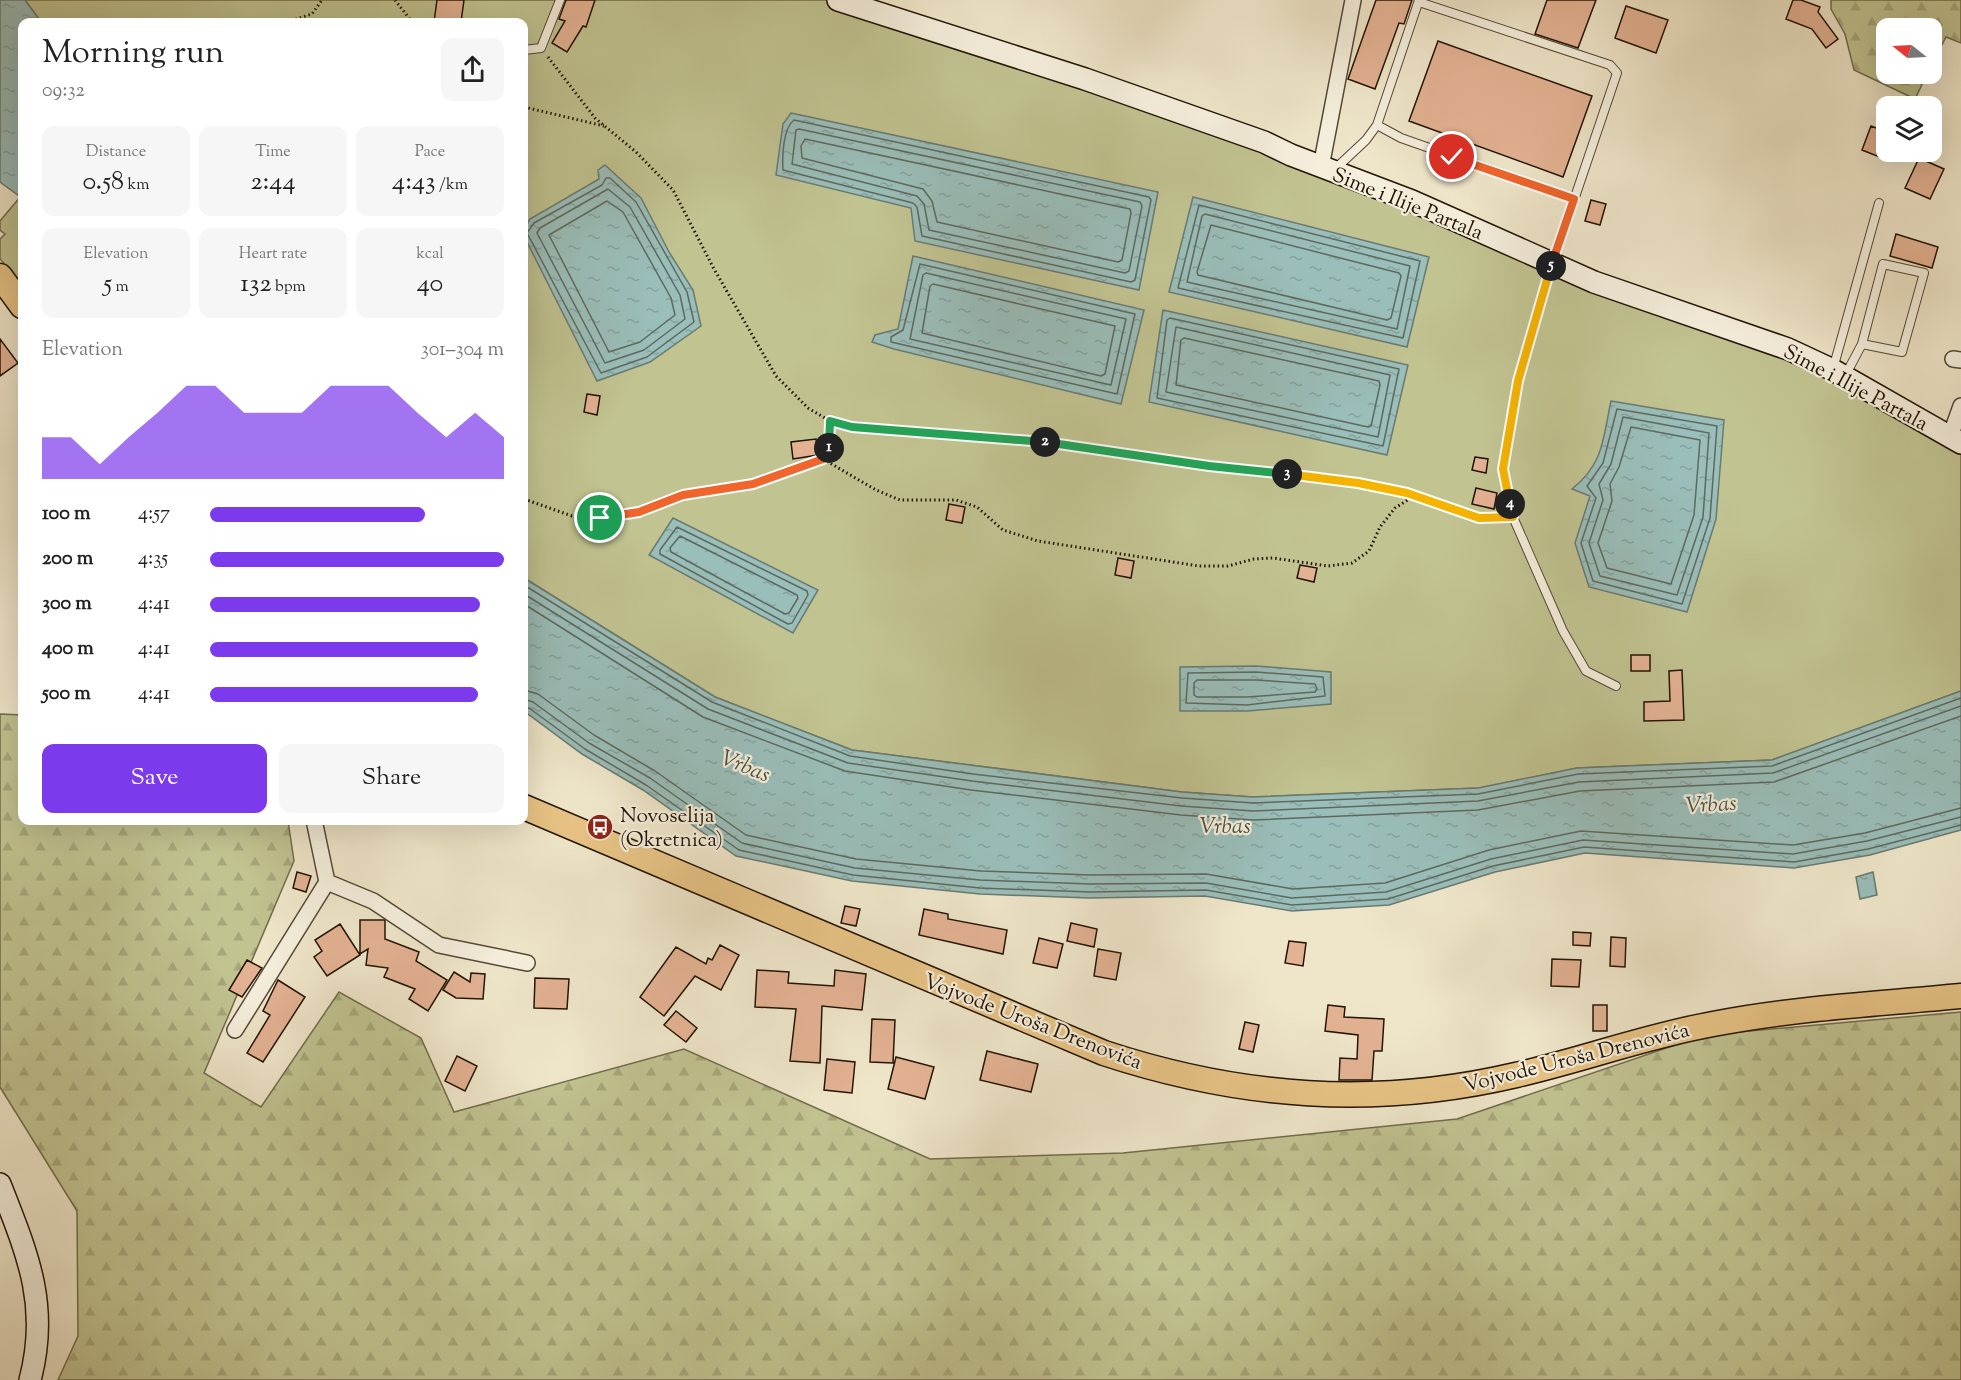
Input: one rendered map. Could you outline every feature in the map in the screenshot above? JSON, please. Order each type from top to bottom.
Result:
[{"type":"main road","points":[[0,276],[18,301]]},
{"type":"main road","name":"Vojvode Uroša Drenovića","points":[[528,809],[1104,1053],[1162,1071],[1281,1092],[1359,1096],[1458,1087],[1518,1075],[1712,1024],[1793,1013],[1961,996]]},
{"type":"street","name":"Sime i Ilije Partala","points":[[838,0],[1191,115],[1264,142],[1412,201],[1551,265],[1788,350],[1839,374],[1956,440]]},
{"type":"street","points":[[1327,169],[1353,0]]},
{"type":"street","points":[[1956,440],[1961,406]]},
{"type":"street","points":[[235,1030],[327,882],[315,825]]},
{"type":"street","points":[[327,882],[373,901],[439,945],[527,963]]},
{"type":"street","points":[[0,1184],[35,1282],[39,1335],[30,1380]]},
{"type":"lane","points":[[528,50],[541,48],[560,0]]},
{"type":"lane","points":[[1327,169],[1366,140],[1377,125],[1419,1],[1614,67],[1617,73],[1614,83],[1551,265],[1518,381],[1503,469],[1513,517],[1563,631],[1586,671],[1616,686]]},
{"type":"lane","points":[[1377,125],[1401,138],[1574,199]]},
{"type":"lane","points":[[1839,374],[1879,203]]},
{"type":"lane","points":[[1839,374],[1862,344],[1883,264],[1924,273],[1902,352],[1862,344]]},
{"type":"path","points":[[300,18],[312,14],[322,0]]},
{"type":"path","points":[[395,0],[409,18]]},
{"type":"path","points":[[541,48],[561,76],[606,127],[636,152],[673,190],[714,269],[776,376],[808,408],[830,421],[852,427],[1039,441],[1209,466],[1358,483],[1414,496],[1479,518],[1513,517]]},
{"type":"path","points":[[528,108],[606,127]]},
{"type":"path","points":[[528,500],[572,516],[600,518],[639,512],[683,495],[753,484],[823,459],[830,446],[830,421]]},
{"type":"path","points":[[823,459],[876,490],[900,500],[956,500],[977,507],[1003,530],[1038,541],[1198,566],[1228,566],[1254,559],[1273,558],[1328,566],[1352,563],[1369,550],[1380,527],[1395,508],[1414,496]]},
{"type":"green space","points":[[25,0],[838,0],[1085,79],[1743,334],[1961,443],[1961,691],[1772,760],[1577,768],[1480,788],[1252,797],[1182,792],[852,750],[715,697],[528,580],[528,18],[38,18]]},
{"type":"green space","points":[[1831,0],[1961,0],[1961,43],[1946,37],[1942,45],[1942,18],[1876,18],[1876,80],[1854,70],[1845,34],[1831,9]]},
{"type":"green space","points":[[1883,84],[1922,84],[1916,96],[1909,96]]},
{"type":"green space","points":[[18,200],[18,279],[0,259],[0,239],[5,234],[0,230],[0,221]]},
{"type":"green space","points":[[0,714],[18,715],[18,825],[289,825],[294,861],[204,1073],[261,1107],[339,992],[421,1038],[454,1112],[684,1049],[930,1159],[1123,1153],[1457,1119],[1705,1035],[1961,1012],[1961,1380],[58,1380],[78,1336],[77,1211],[0,1087]]},
{"type":"water","points":[[0,0],[25,0],[38,18],[18,18],[18,195],[0,182]]},
{"type":"water","points":[[791,113],[1158,192],[1139,290],[915,241],[911,208],[776,175],[783,124]]},
{"type":"water","points":[[605,165],[641,198],[669,252],[693,290],[701,326],[650,362],[597,381],[528,244],[528,222],[530,219],[599,179],[598,170]]},
{"type":"water","points":[[1193,197],[1429,257],[1407,347],[1169,292]]},
{"type":"water","points":[[913,256],[1144,310],[1121,404],[872,342],[875,335],[898,329]]},
{"type":"water","points":[[1163,310],[1408,365],[1387,455],[1149,402]]},
{"type":"water","points":[[1611,401],[1724,420],[1716,519],[1687,612],[1589,587],[1575,543],[1590,496],[1572,489],[1583,480],[1596,460],[1604,439]]},
{"type":"water","points":[[673,518],[818,590],[793,633],[649,555]]},
{"type":"water","name":"Vrbas","points":[[528,580],[715,697],[852,750],[1182,792],[1252,797],[1478,788],[1577,768],[1772,760],[1961,691],[1961,830],[1870,855],[1794,868],[1585,853],[1495,872],[1389,905],[1292,911],[1205,896],[1089,898],[980,894],[852,881],[736,856],[643,790],[582,754],[528,714]]},
{"type":"water","points":[[1256,666],[1331,672],[1331,704],[1247,711],[1180,711],[1180,667]]},
{"type":"water","points":[[1873,872],[1877,895],[1860,899],[1856,877]]},
{"type":"building","points":[[437,0],[464,0],[462,18],[435,18]]},
{"type":"building","points":[[566,0],[595,0],[586,27],[583,26],[567,52],[552,43],[565,21],[559,19]]},
{"type":"building","points":[[1376,0],[1412,0],[1404,24],[1399,23],[1375,89],[1348,79]]},
{"type":"building","points":[[1547,0],[1596,0],[1578,48],[1535,34]]},
{"type":"building","points":[[1793,0],[1801,0],[1820,7],[1818,12],[1838,39],[1826,48],[1812,29],[1786,19]]},
{"type":"building","points":[[1626,6],[1668,20],[1656,53],[1615,38]]},
{"type":"building","points":[[1438,41],[1592,96],[1563,177],[1409,121]]},
{"type":"building","points":[[1871,126],[1876,128],[1876,156],[1862,150]]},
{"type":"building","points":[[1917,162],[1928,162],[1944,169],[1930,199],[1905,188]]},
{"type":"building","points":[[1591,200],[1606,204],[1600,225],[1585,221]]},
{"type":"building","points":[[1896,234],[1938,247],[1932,268],[1890,256]]},
{"type":"building","points":[[0,339],[18,363],[0,376]]},
{"type":"building","points":[[587,394],[600,396],[597,415],[584,412]]},
{"type":"building","points":[[816,439],[818,455],[793,459],[791,442]]},
{"type":"building","points":[[1475,457],[1488,459],[1486,473],[1472,470]]},
{"type":"building","points":[[1476,488],[1497,493],[1494,509],[1472,504]]},
{"type":"building","points":[[949,504],[965,507],[962,523],[946,520]]},
{"type":"building","points":[[1118,558],[1134,561],[1131,578],[1115,575]]},
{"type":"building","points":[[1300,565],[1317,568],[1314,582],[1297,578]]},
{"type":"building","points":[[1631,655],[1650,655],[1650,671],[1631,671]]},
{"type":"building","points":[[1682,670],[1684,720],[1644,721],[1644,702],[1670,701],[1669,671]]},
{"type":"building","points":[[297,872],[311,876],[306,892],[293,888]]},
{"type":"building","points":[[845,906],[860,909],[856,926],[841,923]]},
{"type":"building","points":[[924,909],[948,914],[948,919],[1007,930],[1003,954],[919,935]]},
{"type":"building","points":[[360,920],[385,920],[385,939],[419,952],[416,961],[447,980],[428,1011],[409,999],[415,989],[384,977],[388,968],[366,965],[368,949],[360,954]]},
{"type":"building","points":[[1071,923],[1097,929],[1094,947],[1067,941]]},
{"type":"building","points":[[340,924],[360,955],[327,976],[314,957],[322,951],[315,940]]},
{"type":"building","points":[[1573,932],[1591,933],[1590,946],[1573,945]]},
{"type":"building","points":[[1611,937],[1626,938],[1625,967],[1610,966]]},
{"type":"building","points":[[1039,938],[1063,944],[1057,968],[1033,963]]},
{"type":"building","points":[[1289,941],[1306,943],[1303,966],[1285,963]]},
{"type":"building","points":[[720,945],[739,955],[721,990],[695,976],[664,1016],[640,997],[676,947],[706,964],[708,958],[712,960]]},
{"type":"building","points":[[1098,949],[1121,953],[1116,980],[1094,976]]},
{"type":"building","points":[[1552,959],[1581,960],[1579,987],[1551,986]]},
{"type":"building","points":[[247,960],[262,968],[242,997],[229,990]]},
{"type":"building","points":[[757,970],[789,972],[788,983],[834,986],[835,970],[866,974],[862,1010],[822,1006],[820,1063],[790,1061],[796,1009],[755,1007]]},
{"type":"building","points":[[454,972],[470,982],[471,973],[485,974],[483,999],[456,998],[443,990]]},
{"type":"building","points":[[535,978],[569,979],[567,1009],[534,1008]]},
{"type":"building","points":[[278,980],[305,997],[263,1062],[247,1053],[270,1015],[263,1011]]},
{"type":"building","points":[[1328,1005],[1345,1007],[1344,1017],[1384,1019],[1382,1051],[1374,1051],[1372,1080],[1339,1080],[1340,1058],[1357,1059],[1358,1035],[1325,1031]]},
{"type":"building","points":[[1593,1005],[1607,1005],[1607,1031],[1593,1031]]},
{"type":"building","points":[[676,1011],[697,1028],[686,1042],[664,1025]]},
{"type":"building","points":[[872,1019],[895,1020],[893,1063],[870,1062]]},
{"type":"building","points":[[1245,1022],[1259,1025],[1253,1052],[1239,1049]]},
{"type":"building","points":[[987,1051],[1038,1064],[1031,1092],[980,1080]]},
{"type":"building","points":[[457,1056],[477,1066],[465,1091],[445,1081]]},
{"type":"building","points":[[896,1057],[934,1067],[925,1099],[888,1089]]},
{"type":"building","points":[[827,1059],[855,1062],[852,1093],[824,1090]]},
{"type":"place","name":"Novoselija (Okretnica)","points":[[600,827]]},
{"type":"route","points":[[600,518],[639,512],[683,495],[753,484],[823,459],[830,446],[830,421],[852,427],[1039,441],[1209,466],[1317,477],[1407,493],[1479,518],[1513,517],[1503,469],[1518,381],[1551,265],[1574,199],[1452,157]]}]
